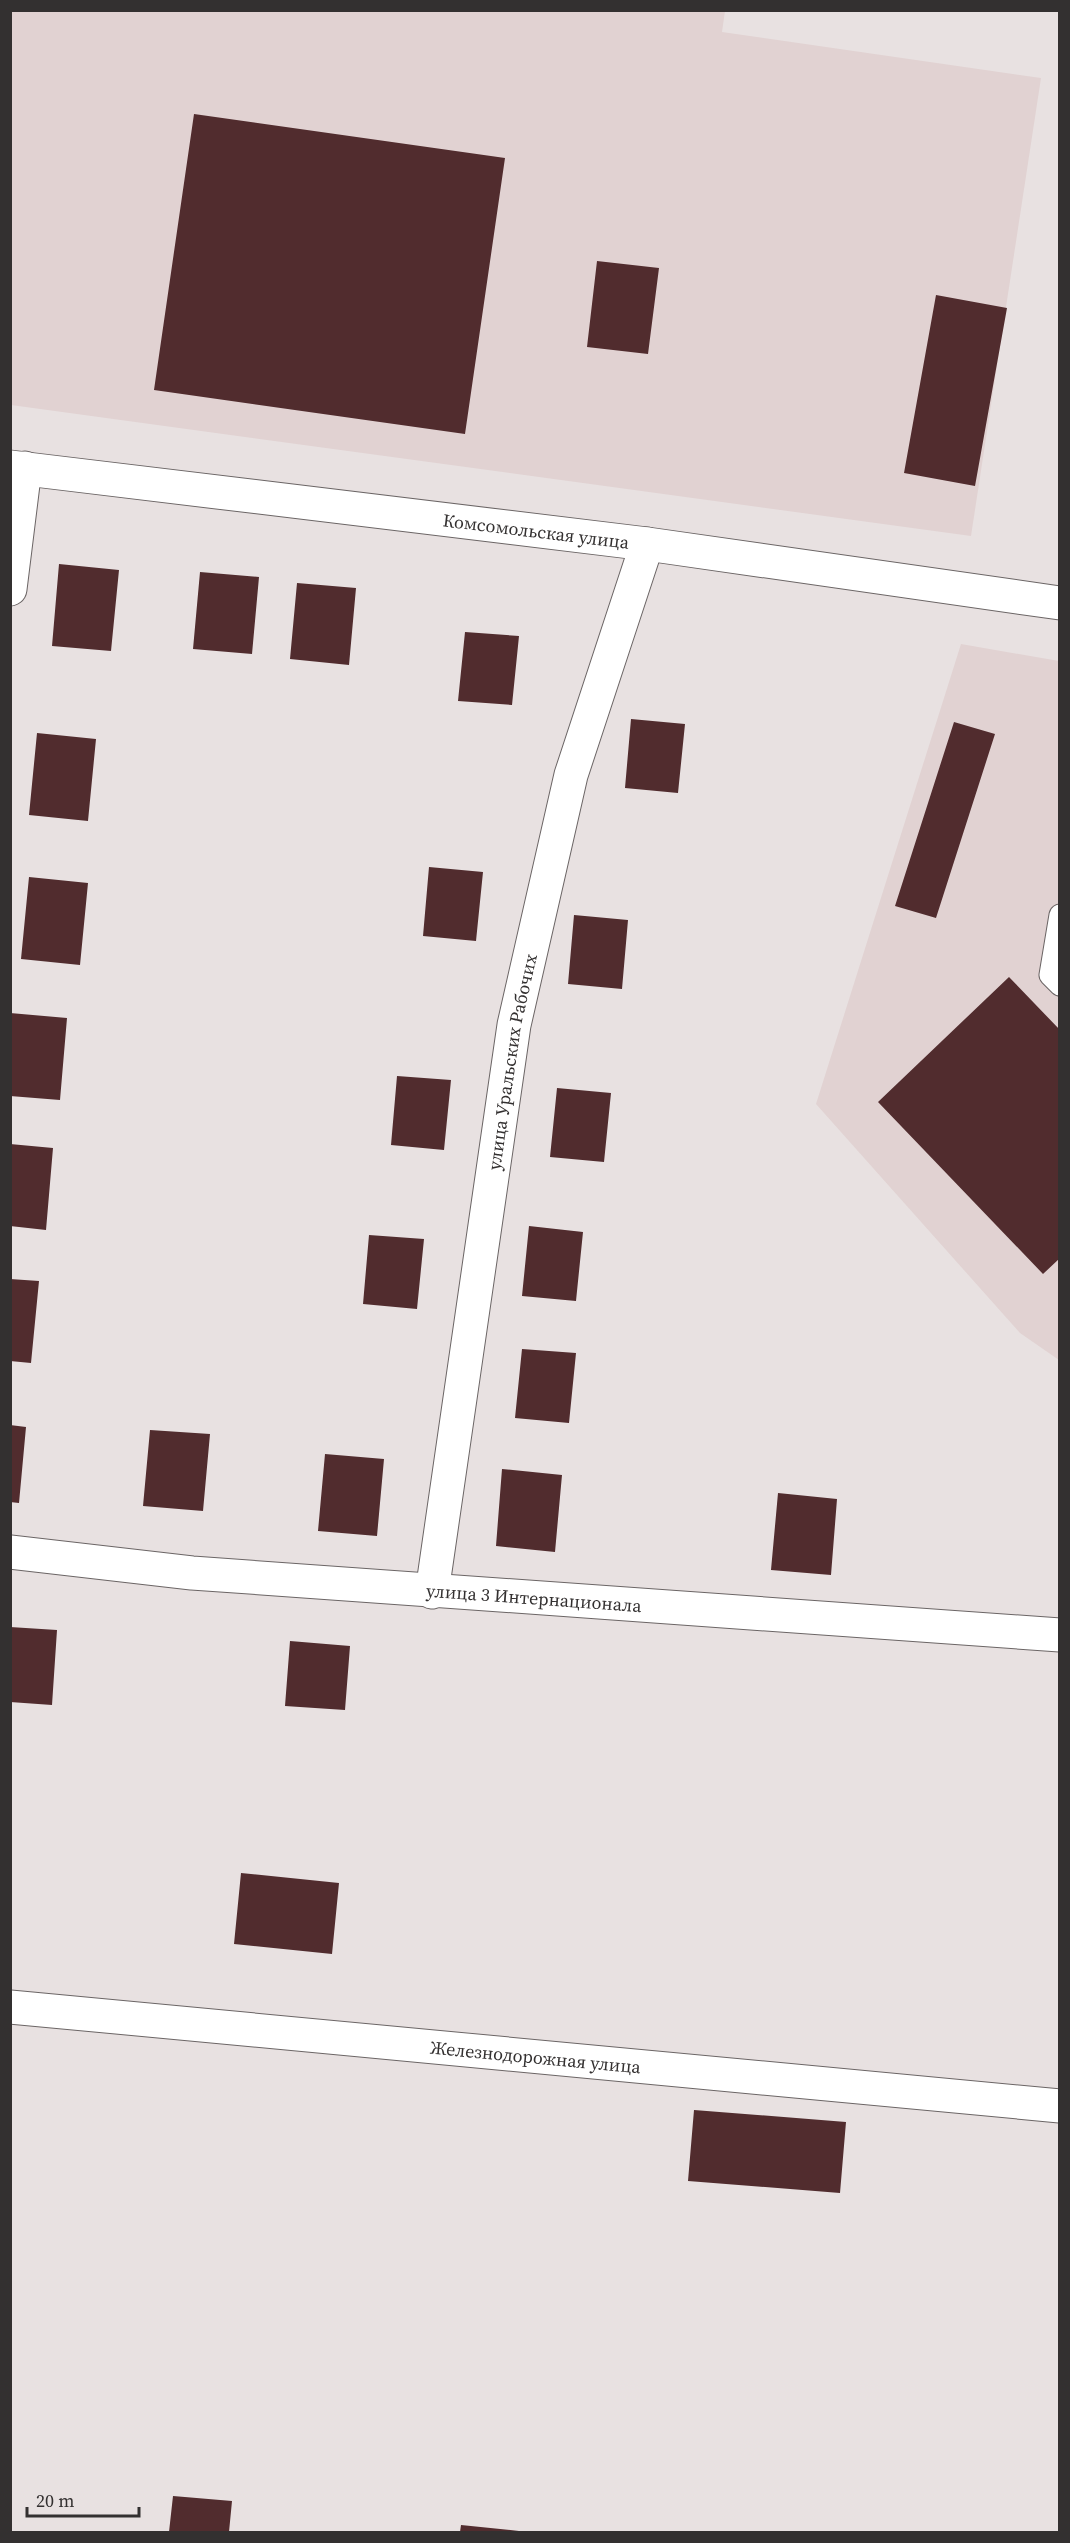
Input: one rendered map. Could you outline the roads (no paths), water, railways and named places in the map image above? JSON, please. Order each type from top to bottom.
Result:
[{"type":"street","name":"Комсомольская улица","points":[[18,467],[647,544],[1059,603]]},
{"type":"street","points":[[10,589],[18,467]]},
{"type":"street","name":"улица Уральских Рабочих","points":[[432,1592],[514,1025],[571,775],[647,544]]},
{"type":"street","name":"улица 3 Интернационала","points":[[10,1552],[192,1573],[432,1592],[1059,1635]]},
{"type":"street","name":"Железнодорожная улица","points":[[10,2007],[1059,2106]]},
{"type":"lane","points":[[1059,915],[1050,975],[1059,985]]}]
